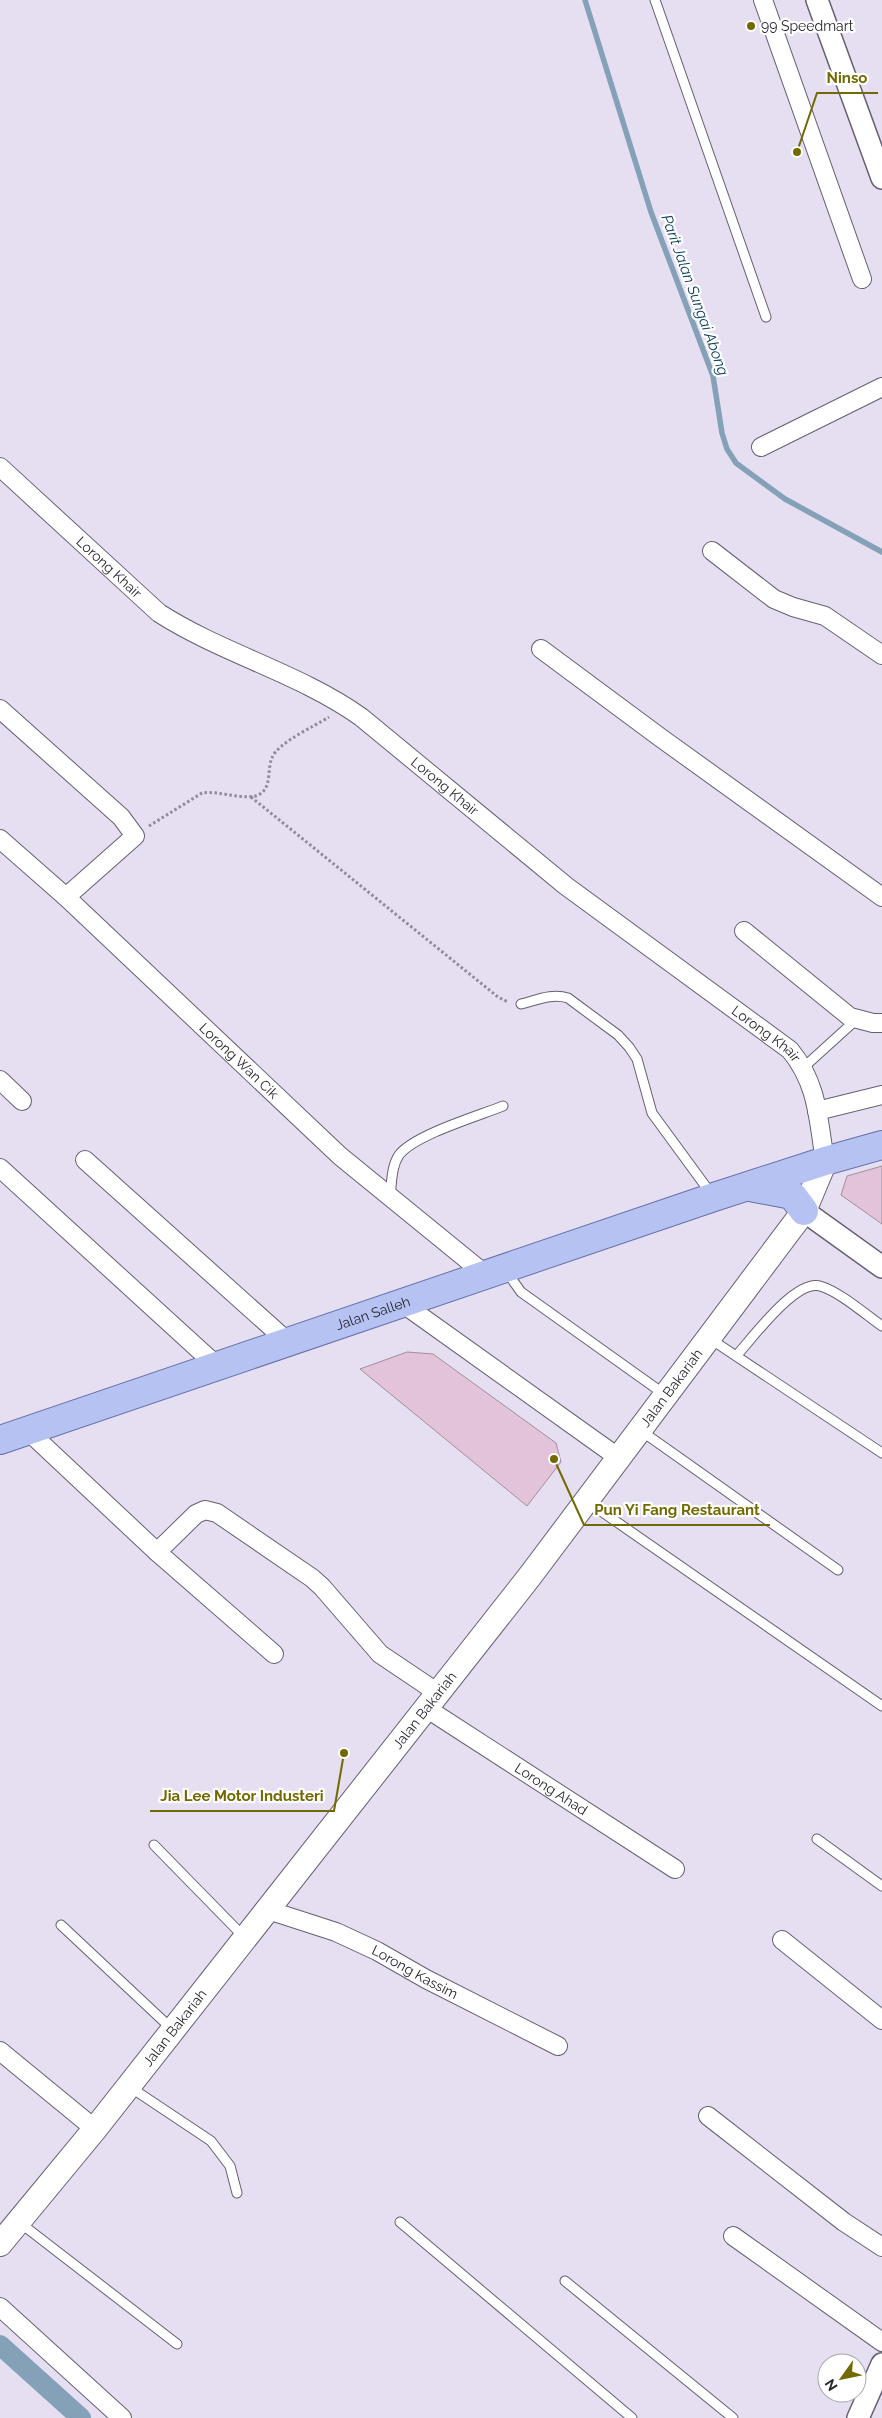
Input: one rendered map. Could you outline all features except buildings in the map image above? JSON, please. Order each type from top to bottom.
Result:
[{"type":"main road","points":[[825,1160],[882,1145]]},
{"type":"main road","name":"Jalan Salleh","points":[[0,1440],[825,1160]]},
{"type":"main road","name":"Jalan Bakariah","points":[[0,2244],[95,2129],[588,1502],[804,1211],[825,1160]]},
{"type":"main road","points":[[746,1187],[774,1190],[792,1195],[804,1211]]},
{"type":"street","points":[[763,0],[862,279]]},
{"type":"street","points":[[817,0],[882,178]]},
{"type":"street","points":[[761,447],[882,387]]},
{"type":"street","name":"Lorong Khair","points":[[0,467],[159,613],[185,630],[335,698],[566,886],[790,1050],[804,1067],[812,1086],[825,1160]]},
{"type":"street","points":[[712,551],[774,599],[792,607],[825,616],[882,654]]},
{"type":"street","points":[[541,649],[661,738],[882,896]]},
{"type":"street","points":[[0,709],[121,817],[135,836],[66,897]]},
{"type":"street","name":"Lorong Wan Cik","points":[[0,839],[66,897],[326,1143],[390,1196],[498,1271]]},
{"type":"street","points":[[744,931],[830,1003],[850,1017],[881,1025]]},
{"type":"street","points":[[0,1080],[22,1101]]},
{"type":"street","points":[[817,1111],[882,1095]]},
{"type":"street","points":[[85,1160],[288,1342]]},
{"type":"street","points":[[0,1168],[217,1366]]},
{"type":"street","points":[[804,1211],[882,1267]]},
{"type":"street","points":[[402,1303],[619,1458]]},
{"type":"street","points":[[27,1430],[157,1552],[274,1654]]},
{"type":"street","name":"Lorong Ahad","points":[[157,1552],[196,1514],[205,1510],[216,1513],[317,1582],[380,1654],[432,1701],[675,1869]]},
{"type":"street","name":"Lorong Kassim","points":[[268,1910],[336,1932],[377,1951],[426,1979],[558,2046]]},
{"type":"street","points":[[782,1940],[882,2020]]},
{"type":"street","points":[[0,2051],[95,2129]]},
{"type":"street","points":[[708,2116],[844,2222],[882,2247]]},
{"type":"street","points":[[733,2236],[882,2342]]},
{"type":"street","points":[[0,2308],[122,2418]]},
{"type":"street","points":[[858,2418],[882,2364]]},
{"type":"lane","points":[[655,0],[766,317]]},
{"type":"lane","points":[[521,1004],[560,995],[568,998],[618,1035],[637,1059],[652,1113],[714,1197]]},
{"type":"lane","points":[[804,1067],[857,1019]]},
{"type":"lane","points":[[390,1196],[393,1169],[399,1155],[414,1141],[503,1106]]},
{"type":"lane","points":[[498,1271],[511,1278],[522,1292],[666,1395]]},
{"type":"lane","points":[[736,1356],[789,1298],[805,1287],[818,1285],[831,1290],[882,1326]]},
{"type":"lane","points":[[709,1338],[882,1453]]},
{"type":"lane","points":[[640,1430],[838,1570]]},
{"type":"lane","points":[[588,1502],[882,1706]]},
{"type":"lane","points":[[817,1839],[882,1886]]},
{"type":"lane","points":[[154,1845],[245,1938]]},
{"type":"lane","points":[[61,1925],[173,2030]]},
{"type":"lane","points":[[128,2086],[211,2141],[230,2166],[237,2193]]},
{"type":"lane","points":[[18,2221],[177,2344]]},
{"type":"lane","points":[[400,2222],[632,2418]]},
{"type":"lane","points":[[565,2281],[733,2418]]},
{"type":"path","points":[[135,836],[202,793],[212,791],[251,796],[260,794],[266,788],[272,756],[281,746],[346,706]]},
{"type":"path","points":[[251,796],[498,998],[509,1003],[521,1004]]},
{"type":"waterway","name":"Parit Jalan Sungai Abong","points":[[585,0],[651,212],[713,376],[722,433],[727,449],[736,463],[785,499],[882,552]]},
{"type":"waterway","points":[[0,2345],[81,2418]]},
{"type":"place","name":"99 Speedmart","points":[[751,26]]},
{"type":"place","name":"Ninso","points":[[797,152]]},
{"type":"place","name":"Pun Yi Fang Restaurant","points":[[554,1459]]},
{"type":"place","name":"Jia Lee Motor Industeri","points":[[344,1753]]}]
